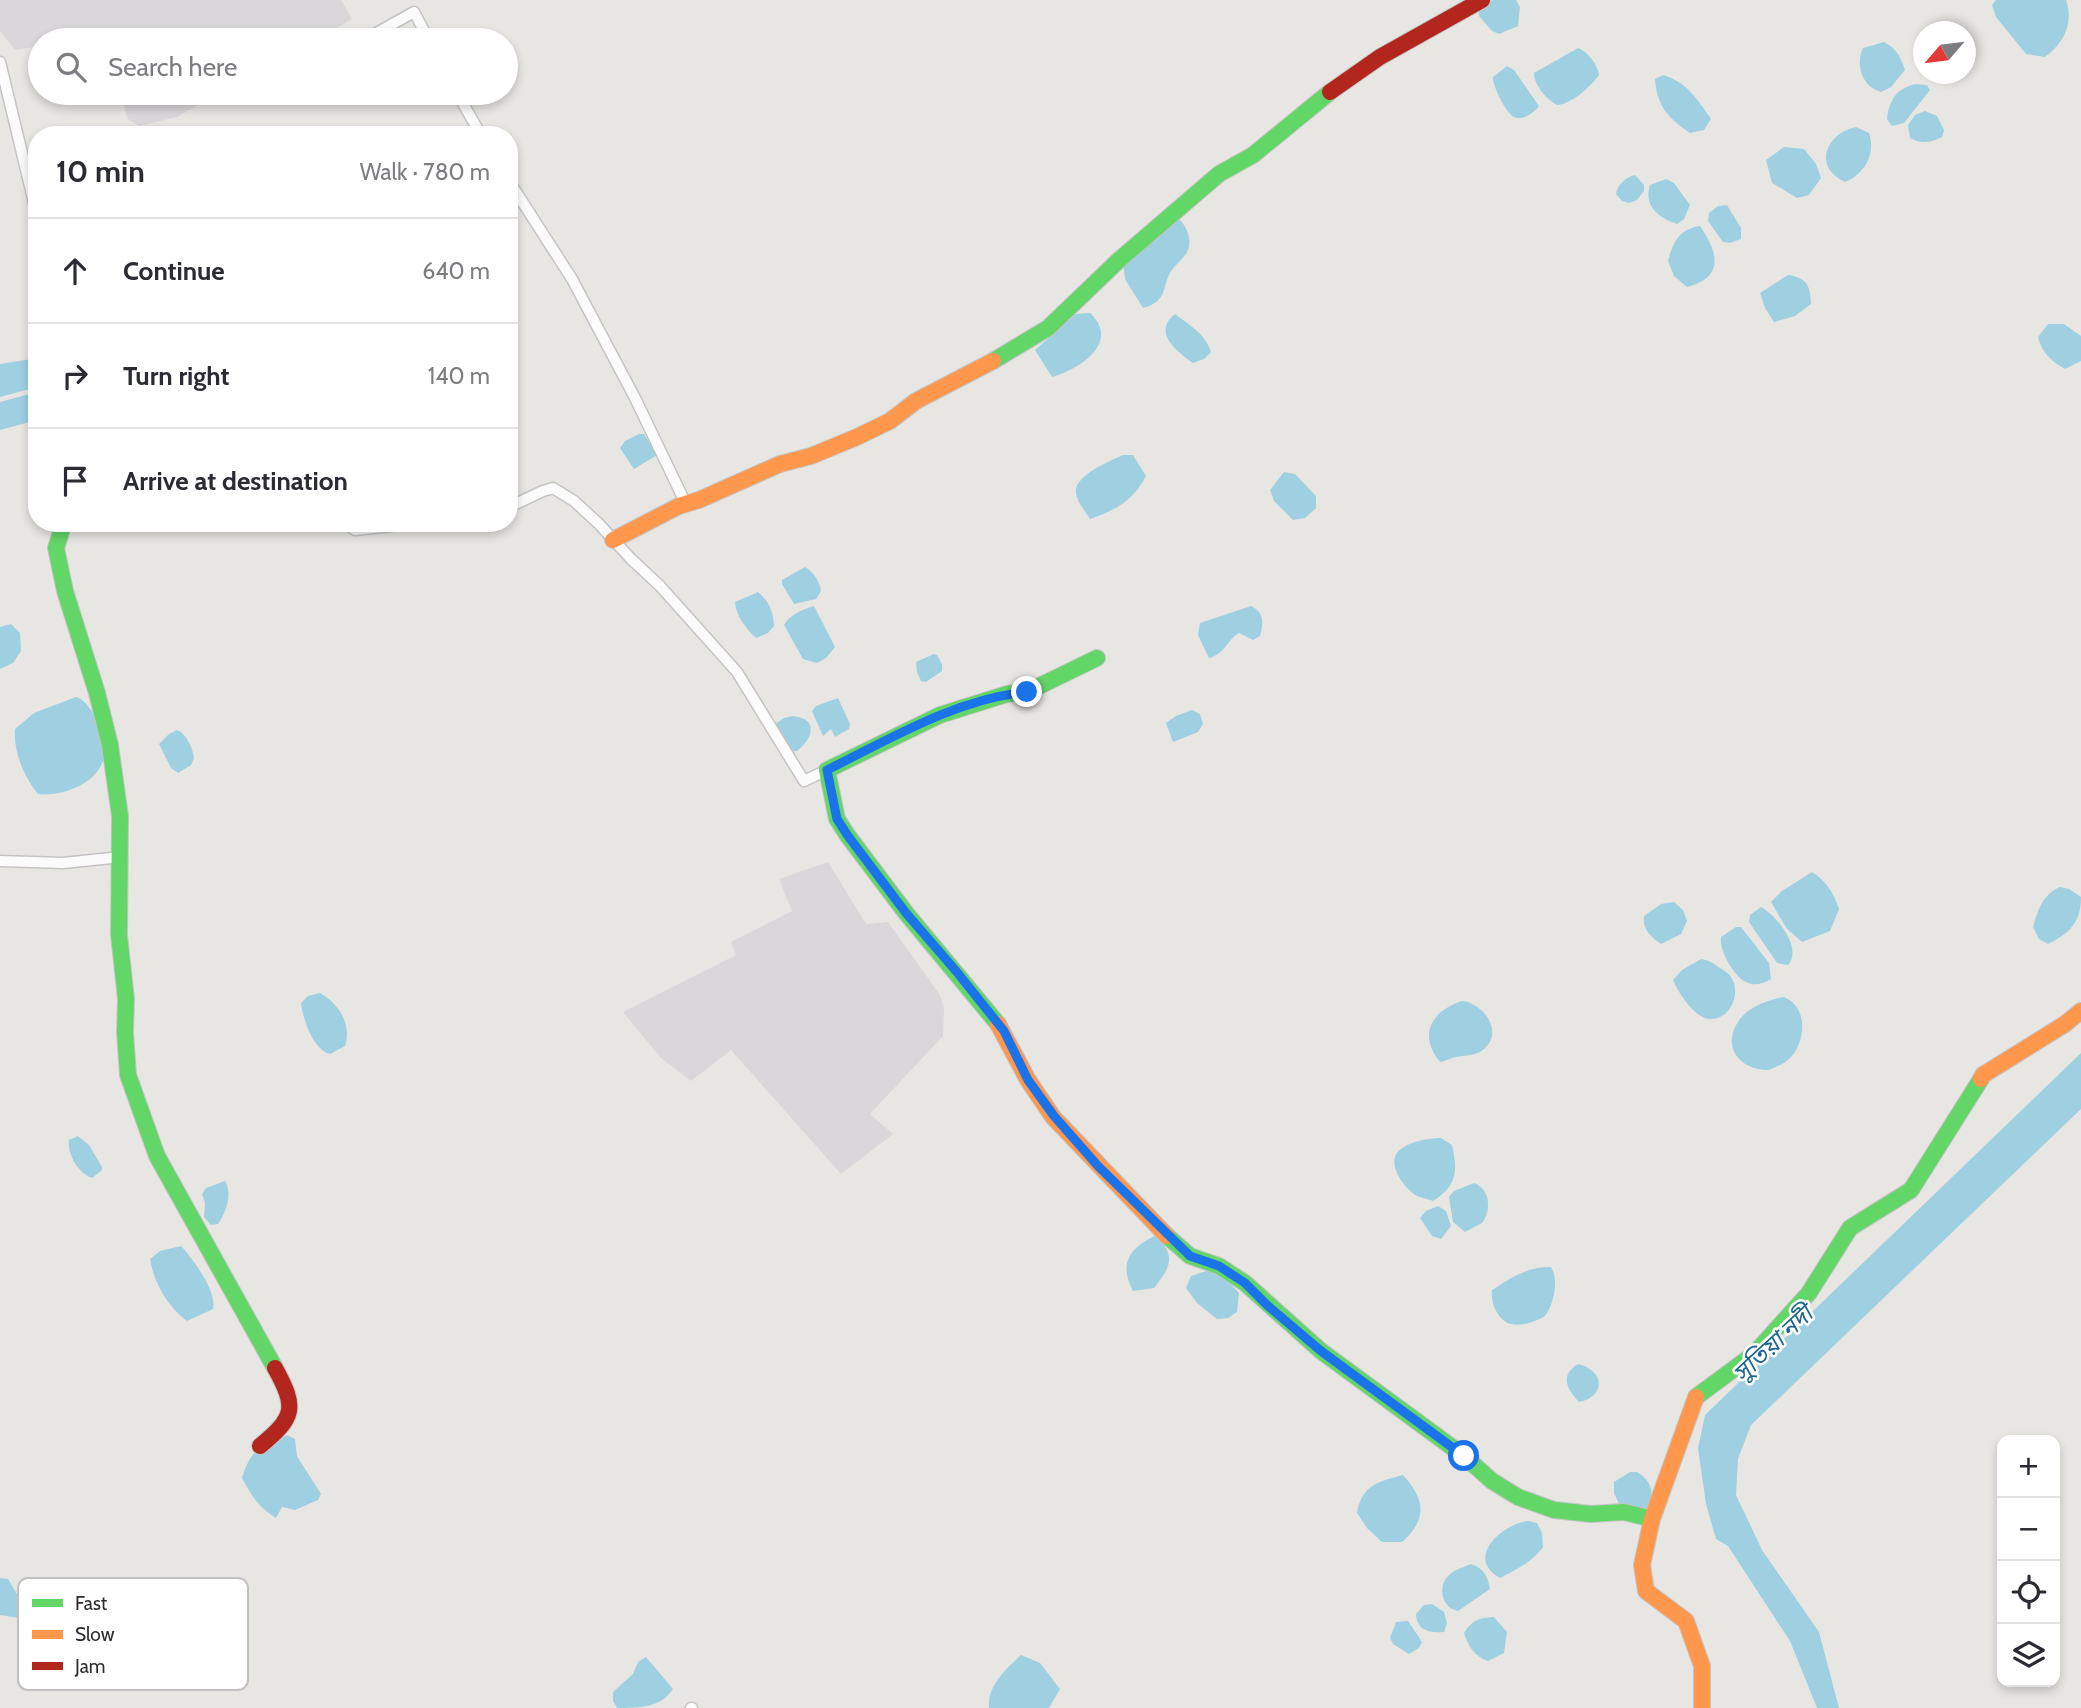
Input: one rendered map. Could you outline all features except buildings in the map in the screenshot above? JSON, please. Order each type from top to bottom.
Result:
[{"type":"street","points":[[613,540],[686,504],[780,464],[811,456],[857,437],[890,421],[916,401],[1003,356],[1048,328],[1119,260],[1219,174],[1252,155],[1322,97],[1380,57],[1482,0]]},
{"type":"street","points":[[385,28],[414,12],[423,28]]},
{"type":"street","points":[[0,62],[28,178]]},
{"type":"street","points":[[464,105],[476,126]]},
{"type":"street","points":[[518,195],[572,279],[635,398],[686,504]]},
{"type":"street","points":[[518,504],[554,488],[574,502],[660,586],[737,672],[804,781],[940,715],[1007,694],[1027,692],[1097,658]]},
{"type":"street","points":[[61,532],[56,548],[65,592],[97,693],[110,745],[120,816],[119,935],[126,999],[128,1075],[157,1156],[284,1384],[291,1404],[288,1423],[260,1446]]},
{"type":"street","points":[[827,770],[837,819],[848,836],[906,913],[1004,1031],[1028,1080],[1054,1116],[1098,1166],[1169,1238],[1190,1256],[1219,1266],[1245,1283],[1321,1351],[1464,1456],[1492,1481],[1518,1497],[1554,1510],[1591,1514],[1624,1512],[1652,1518]]},
{"type":"street","points":[[0,861],[63,863],[121,857]]},
{"type":"street","points":[[1702,1708],[1702,1666],[1686,1621],[1646,1591],[1642,1565],[1652,1518],[1694,1399],[1754,1354],[1809,1293],[1850,1228],[1911,1190],[1983,1075],[2065,1024],[2081,1011]]},
{"type":"shaded area","points":[[0,0],[341,0],[352,19],[337,28],[28,28],[28,48],[15,50],[0,31]]},
{"type":"shaded area","points":[[124,105],[198,105],[177,117],[139,126],[128,119]]},
{"type":"shaded area","points":[[828,862],[866,924],[888,922],[940,995],[944,1009],[943,1036],[870,1114],[893,1134],[841,1174],[731,1050],[691,1081],[661,1058],[623,1012],[736,955],[731,942],[792,911],[779,879]]},
{"type":"water","points":[[1493,0],[1516,0],[1520,7],[1518,26],[1499,34],[1492,31],[1479,16],[1479,9]]},
{"type":"water","points":[[1996,0],[2066,0],[2069,17],[2066,32],[2045,57],[2026,54],[1996,17],[1992,5]]},
{"type":"water","points":[[1884,42],[1898,53],[1905,70],[1891,87],[1881,92],[1865,80],[1860,61],[1863,48]]},
{"type":"water","points":[[1578,48],[1592,59],[1599,75],[1575,98],[1557,105],[1541,91],[1534,73]]},
{"type":"water","points":[[1507,66],[1514,70],[1539,106],[1525,117],[1517,118],[1511,114],[1495,86],[1493,77]]},
{"type":"water","points":[[1663,75],[1679,82],[1701,105],[1711,119],[1704,130],[1690,133],[1665,110],[1658,97],[1655,79]]},
{"type":"water","points":[[1915,84],[1927,85],[1930,90],[1904,123],[1892,126],[1887,119],[1890,106],[1898,92]]},
{"type":"water","points":[[1925,111],[1937,116],[1944,130],[1942,137],[1926,142],[1910,138],[1908,125],[1915,115]]},
{"type":"water","points":[[1856,127],[1869,133],[1870,155],[1858,174],[1845,182],[1829,168],[1827,151],[1837,136]]},
{"type":"water","points":[[1784,147],[1804,149],[1816,164],[1821,178],[1809,195],[1797,198],[1772,183],[1766,160]]},
{"type":"water","points":[[1635,175],[1644,185],[1644,191],[1637,200],[1629,203],[1622,201],[1616,194],[1618,188],[1625,180]]},
{"type":"water","points":[[1666,179],[1674,183],[1690,205],[1684,219],[1677,224],[1659,215],[1649,199],[1650,185]]},
{"type":"water","points":[[1727,205],[1741,228],[1741,239],[1730,243],[1723,242],[1708,221],[1709,213],[1718,206]]},
{"type":"water","points":[[1175,216],[1183,223],[1188,233],[1188,249],[1171,271],[1163,294],[1157,302],[1143,308],[1125,279],[1123,261]]},
{"type":"water","points":[[1700,226],[1714,254],[1713,270],[1699,283],[1687,287],[1674,276],[1668,261],[1672,248],[1682,233]]},
{"type":"water","points":[[1788,275],[1803,280],[1810,292],[1811,304],[1795,316],[1774,322],[1760,293]]},
{"type":"water","points":[[1090,313],[1101,334],[1099,344],[1085,361],[1052,377],[1035,350],[1076,314]]},
{"type":"water","points":[[1175,314],[1205,340],[1211,352],[1204,359],[1193,363],[1169,341],[1166,328],[1168,321]]},
{"type":"water","points":[[2048,324],[2064,324],[2081,336],[2081,361],[2065,369],[2048,356],[2038,337]]},
{"type":"water","points":[[28,359],[28,389],[0,397],[0,364]]},
{"type":"water","points":[[28,394],[28,422],[0,430],[0,402]]},
{"type":"water","points":[[644,434],[657,455],[634,469],[620,448],[625,441]]},
{"type":"water","points":[[1123,455],[1133,455],[1146,476],[1123,504],[1090,519],[1076,493],[1080,481],[1093,470]]},
{"type":"water","points":[[1284,472],[1295,474],[1316,496],[1316,508],[1305,518],[1293,520],[1274,501],[1270,490]]},
{"type":"water","points":[[805,567],[816,577],[821,591],[816,599],[794,604],[782,580]]},
{"type":"water","points":[[758,592],[770,607],[774,626],[768,633],[756,638],[742,622],[735,602]]},
{"type":"water","points":[[814,606],[835,647],[826,658],[817,663],[803,659],[784,625],[789,618]]},
{"type":"water","points":[[1251,606],[1262,619],[1260,636],[1253,640],[1239,633],[1219,653],[1209,658],[1198,635],[1200,623]]},
{"type":"water","points":[[11,624],[20,633],[21,651],[13,663],[0,669],[0,627]]},
{"type":"water","points":[[934,654],[942,664],[942,671],[926,682],[921,681],[916,662]]},
{"type":"water","points":[[76,697],[88,706],[98,723],[104,750],[101,766],[88,781],[69,790],[38,794],[20,763],[15,729],[34,713]]},
{"type":"water","points":[[838,698],[850,724],[849,729],[835,737],[831,729],[823,736],[812,711],[816,706]]},
{"type":"water","points":[[1192,710],[1200,714],[1203,724],[1198,732],[1173,742],[1166,723]]},
{"type":"water","points":[[793,716],[807,721],[811,730],[807,740],[797,751],[789,752],[775,724]]},
{"type":"water","points":[[177,730],[189,742],[194,758],[191,765],[178,773],[171,768],[159,744]]},
{"type":"water","points":[[1812,872],[1829,888],[1839,909],[1830,931],[1802,942],[1787,929],[1771,902],[1782,891]]},
{"type":"water","points":[[2060,887],[2081,897],[2079,913],[2068,931],[2048,944],[2039,939],[2033,927],[2045,899]]},
{"type":"water","points":[[1674,902],[1683,910],[1687,921],[1681,934],[1661,944],[1648,932],[1644,925],[1644,916],[1661,904]]},
{"type":"water","points":[[1761,907],[1774,917],[1786,933],[1792,950],[1788,965],[1777,963],[1749,922],[1750,915]]},
{"type":"water","points":[[1736,927],[1741,927],[1769,963],[1771,979],[1751,984],[1740,978],[1731,967],[1724,955],[1721,937]]},
{"type":"water","points":[[1701,959],[1727,973],[1734,985],[1732,1005],[1717,1018],[1704,1018],[1693,1010],[1673,980],[1682,970]]},
{"type":"water","points":[[320,993],[338,1009],[347,1030],[345,1046],[330,1054],[314,1040],[301,1003],[308,996]]},
{"type":"water","points":[[1784,997],[1798,1009],[1801,1017],[1801,1035],[1795,1052],[1782,1064],[1769,1070],[1749,1066],[1741,1061],[1732,1047],[1734,1029],[1749,1010]]},
{"type":"water","points":[[1462,1001],[1476,1006],[1487,1017],[1491,1024],[1491,1039],[1484,1049],[1477,1053],[1440,1062],[1430,1042],[1431,1025],[1442,1011]]},
{"type":"water","points":[[2081,1053],[2081,1109],[1751,1425],[1738,1459],[1736,1495],[1762,1550],[1819,1632],[1839,1708],[1817,1708],[1790,1641],[1728,1546],[1716,1539],[1706,1504],[1698,1448],[1705,1415]]},
{"type":"water","points":[[78,1136],[89,1145],[102,1167],[92,1178],[78,1167],[70,1151],[69,1140]]},
{"type":"water","points":[[1441,1138],[1452,1145],[1455,1170],[1447,1190],[1433,1201],[1417,1196],[1404,1184],[1394,1162],[1402,1148],[1422,1140]]},
{"type":"water","points":[[225,1181],[228,1191],[226,1209],[218,1224],[211,1225],[204,1217],[205,1203],[202,1194],[206,1188]]},
{"type":"water","points":[[1474,1183],[1486,1195],[1487,1212],[1482,1223],[1465,1232],[1453,1222],[1449,1197],[1454,1191]]},
{"type":"water","points":[[1438,1206],[1446,1211],[1451,1226],[1441,1239],[1432,1236],[1420,1218],[1426,1211]]},
{"type":"water","points":[[1157,1235],[1169,1256],[1167,1268],[1154,1288],[1133,1291],[1127,1272],[1129,1257],[1140,1245]]},
{"type":"water","points":[[181,1246],[203,1276],[213,1302],[213,1309],[187,1321],[162,1293],[150,1259],[160,1251]]},
{"type":"water","points":[[1551,1267],[1555,1278],[1554,1292],[1545,1316],[1519,1325],[1502,1319],[1494,1305],[1492,1290],[1527,1271]]},
{"type":"water","points":[[1209,1270],[1224,1277],[1239,1293],[1237,1312],[1228,1318],[1217,1319],[1197,1303],[1186,1288],[1191,1276]]},
{"type":"water","points":[[1578,1364],[1593,1372],[1599,1383],[1594,1394],[1579,1402],[1567,1382],[1572,1368]]},
{"type":"water","points":[[287,1435],[295,1439],[297,1456],[321,1494],[318,1500],[295,1510],[282,1507],[276,1518],[256,1501],[242,1478],[253,1454]]},
{"type":"water","points":[[1630,1472],[1637,1472],[1649,1484],[1652,1494],[1646,1510],[1620,1506],[1614,1493],[1614,1482]]},
{"type":"water","points":[[1403,1475],[1416,1492],[1420,1517],[1402,1542],[1382,1542],[1367,1528],[1357,1513],[1359,1504],[1372,1486]]},
{"type":"water","points":[[1518,1523],[1537,1523],[1542,1533],[1543,1547],[1518,1569],[1500,1578],[1490,1570],[1486,1552],[1498,1535]]},
{"type":"water","points":[[1471,1564],[1485,1574],[1490,1589],[1458,1611],[1452,1609],[1443,1596],[1443,1584],[1452,1572]]},
{"type":"water","points":[[0,1578],[8,1579],[18,1596],[18,1618],[0,1615]]},
{"type":"water","points":[[1432,1604],[1444,1612],[1447,1623],[1444,1632],[1429,1631],[1421,1627],[1417,1620],[1416,1614],[1424,1605]]},
{"type":"water","points":[[1494,1617],[1507,1632],[1504,1653],[1488,1661],[1473,1650],[1464,1633],[1476,1620]]},
{"type":"water","points":[[1408,1621],[1422,1642],[1419,1648],[1409,1654],[1393,1644],[1390,1638],[1396,1622]]},
{"type":"water","points":[[1021,1655],[1040,1663],[1060,1689],[1049,1708],[989,1708],[994,1685]]},
{"type":"water","points":[[646,1657],[673,1689],[656,1703],[617,1708],[613,1701],[613,1692],[633,1674],[638,1662]]},
{"type":"traffic: fast","points":[[993,361],[1048,328],[1119,260],[1219,174],[1253,155],[1330,92]]},
{"type":"traffic: fast","points":[[61,532],[56,548],[65,591],[97,693],[110,745],[120,816],[119,935],[126,999],[128,1075],[157,1156],[275,1368]]},
{"type":"traffic: fast","points":[[998,1024],[906,913],[848,836],[837,819],[827,770],[940,715],[1007,694],[1027,692],[1097,658]]},
{"type":"traffic: fast","points":[[1696,1397],[1754,1354],[1809,1293],[1850,1228],[1911,1190],[1981,1079]]},
{"type":"traffic: fast","points":[[1167,1236],[1190,1256],[1219,1266],[1245,1283],[1321,1351],[1464,1456],[1492,1481],[1518,1497],[1554,1510],[1591,1514],[1624,1512],[1652,1519]]},
{"type":"traffic: slow","points":[[613,540],[679,506],[699,500],[780,464],[811,456],[857,437],[890,421],[916,401],[993,361]]},
{"type":"traffic: slow","points":[[1981,1079],[1983,1075],[2065,1024],[2081,1011]]},
{"type":"traffic: slow","points":[[998,1024],[1028,1080],[1053,1117],[1167,1236]]},
{"type":"traffic: slow","points":[[1696,1397],[1652,1519],[1642,1565],[1646,1591],[1686,1621],[1702,1666],[1702,1708]]},
{"type":"traffic: jam","points":[[1330,92],[1380,57],[1482,0]]},
{"type":"traffic: jam","points":[[260,1446],[280,1427],[289,1411],[287,1393],[275,1368]]},
{"type":"route","points":[[1027,692],[1007,694],[940,715],[827,770],[837,819],[906,913],[1004,1031],[1028,1080],[1054,1116],[1140,1209],[1190,1256],[1219,1266],[1245,1283],[1321,1351],[1392,1406],[1464,1456]]},
{"type":"water label","name":"সুতিয়া নদী","points":[[1773,1344]]}]
